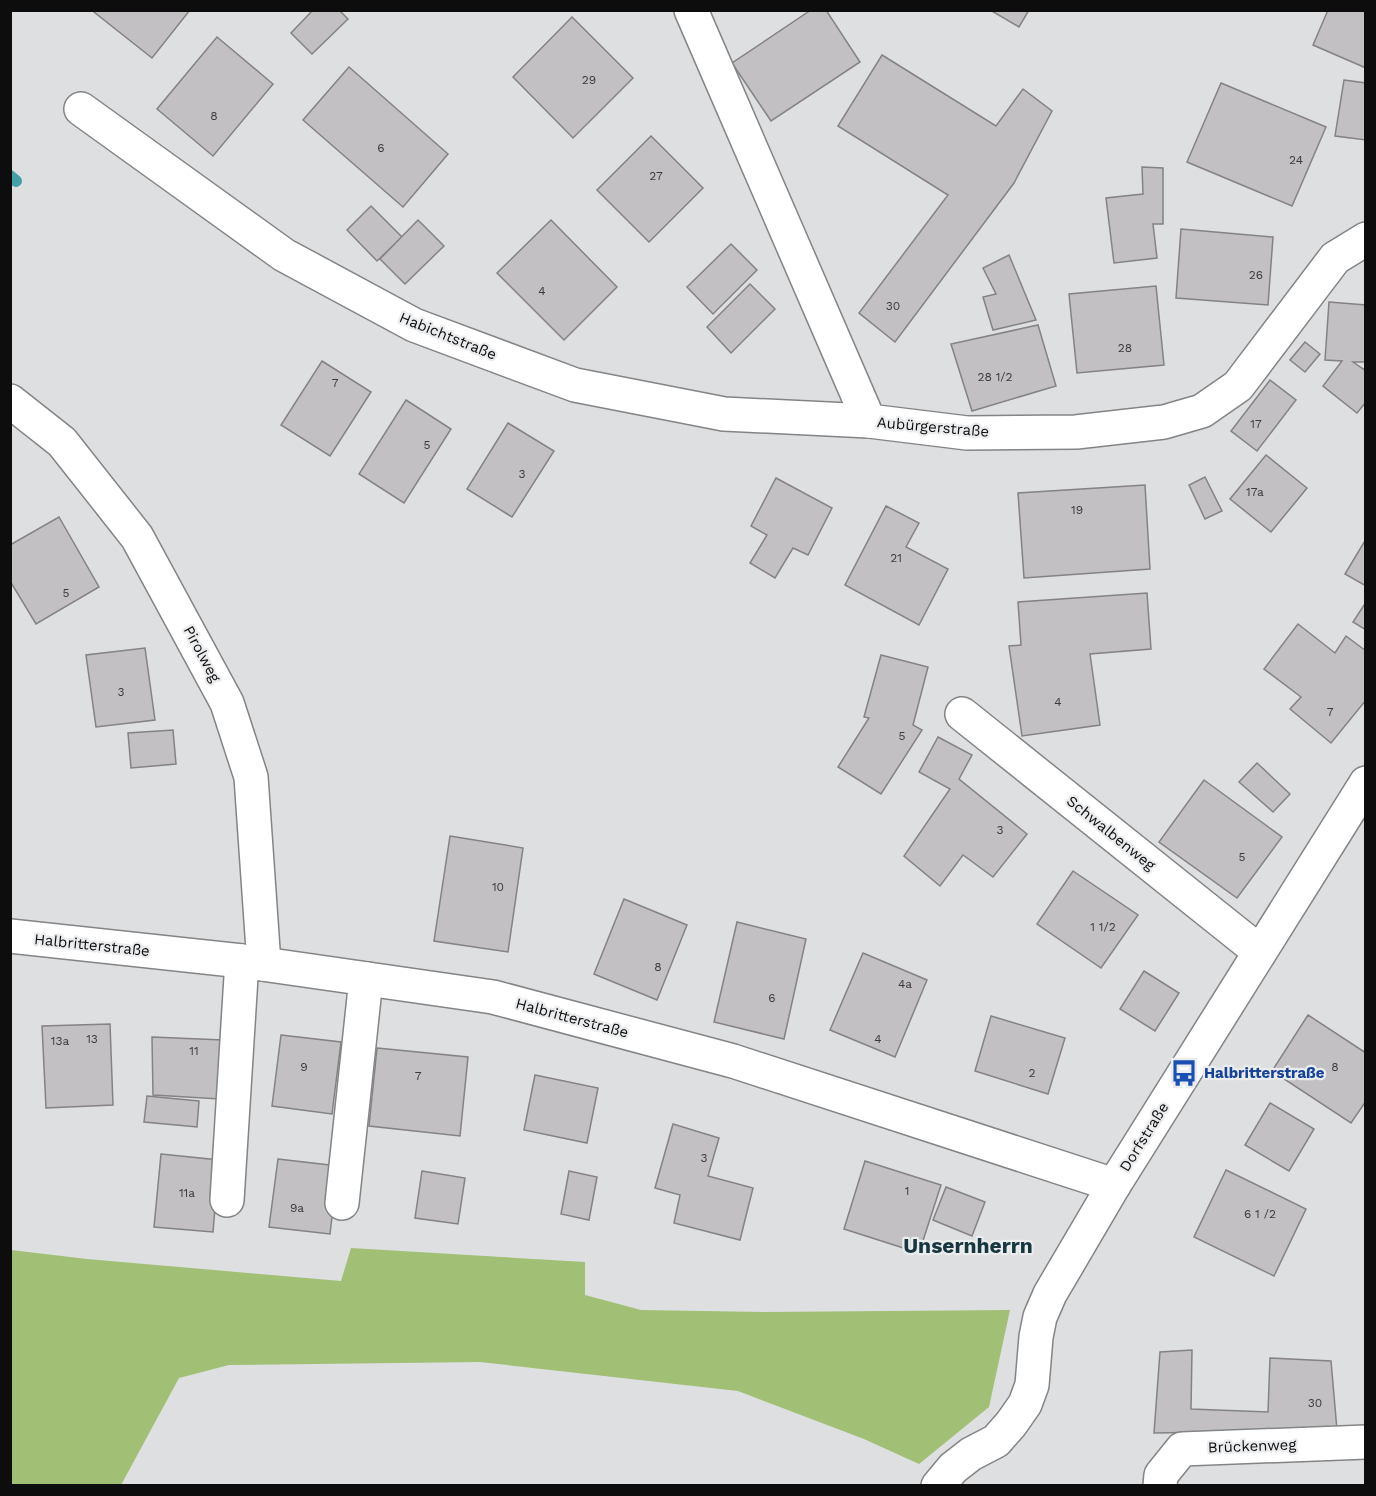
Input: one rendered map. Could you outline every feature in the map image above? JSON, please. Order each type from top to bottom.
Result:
[{"type":"street","name":"Aubürgerstraße","points":[[691,10],[869,422],[967,433],[1076,432],[1164,422],[1202,411],[1238,386],[1335,258],[1365,239]]},
{"type":"street","name":"Habichtstraße","points":[[81,109],[284,255],[414,325],[575,385],[724,414],[869,422]]},
{"type":"street","name":"Pirolweg","points":[[10,401],[62,442],[137,537],[227,703],[251,777],[253,963],[227,1200]]},
{"type":"street","name":"Schwalbenweg","points":[[962,714],[1260,952]]},
{"type":"street","name":"Dorfstraße","points":[[938,1485],[953,1468],[971,1454],[996,1441],[1025,1404],[1032,1384],[1040,1317],[1050,1294],[1114,1185],[1365,783]]},
{"type":"street","name":"Halbritterstraße","points":[[10,936],[253,963],[493,997],[733,1061],[1114,1185]]},
{"type":"street","points":[[342,1203],[366,979]]},
{"type":"street","name":"Brückenweg","points":[[1161,1485],[1161,1475],[1182,1449],[1365,1442]]},
{"type":"green space","points":[[351,1248],[585,1262],[585,1295],[641,1310],[767,1312],[1010,1310],[989,1407],[919,1464],[864,1439],[738,1391],[480,1362],[229,1365],[179,1378],[121,1485],[11,1485],[11,1250],[87,1259],[341,1281]]},
{"type":"building","points":[[95,10],[190,10],[152,58],[94,12]]},
{"type":"building","points":[[313,10],[339,10],[348,19],[312,54],[291,33]]},
{"type":"building","points":[[811,10],[826,10],[860,62],[771,121],[732,63]]},
{"type":"building","points":[[990,10],[1029,10],[1019,27]]},
{"type":"building","points":[[1328,10],[1366,10],[1366,68],[1313,45]]},
{"type":"building","points":[[572,17],[633,78],[573,138],[513,77]]},
{"type":"building","points":[[217,37],[273,84],[213,156],[157,109]]},
{"type":"building","points":[[882,55],[996,126],[1023,89],[1052,111],[1014,183],[895,342],[859,313],[948,195],[838,126]]},
{"type":"building","points":[[349,67],[448,154],[403,207],[303,120]]},
{"type":"building","points":[[1344,80],[1366,83],[1366,140],[1335,136]]},
{"type":"building","points":[[1221,83],[1326,127],[1292,206],[1187,162]]},
{"type":"building","points":[[651,136],[703,188],[649,242],[597,190]]},
{"type":"building","points":[[1142,167],[1163,168],[1163,224],[1153,224],[1157,258],[1114,263],[1106,198],[1143,194]]},
{"type":"building","points":[[371,206],[402,237],[377,261],[347,230]]},
{"type":"building","points":[[418,220],[444,246],[405,284],[380,259]]},
{"type":"building","points":[[551,220],[617,287],[564,340],[497,273]]},
{"type":"building","points":[[1181,229],[1273,237],[1268,305],[1176,298]]},
{"type":"building","points":[[731,244],[757,270],[713,314],[687,287]]},
{"type":"building","points":[[1009,255],[1036,320],[993,330],[983,297],[996,294],[983,268]]},
{"type":"building","points":[[750,284],[775,309],[731,353],[707,327]]},
{"type":"building","points":[[1156,286],[1164,365],[1077,373],[1069,294]]},
{"type":"building","points":[[1329,302],[1366,305],[1366,362],[1353,362],[1366,371],[1366,402],[1357,413],[1323,386],[1342,361],[1325,360]]},
{"type":"building","points":[[1038,325],[1056,386],[972,411],[951,344]]},
{"type":"building","points":[[1305,342],[1320,354],[1305,372],[1290,360]]},
{"type":"building","points":[[322,361],[371,392],[330,456],[281,425]]},
{"type":"building","points":[[1270,380],[1296,400],[1257,451],[1231,431]]},
{"type":"building","points":[[406,400],[451,429],[404,503],[359,474]]},
{"type":"building","points":[[508,423],[554,451],[512,517],[467,489]]},
{"type":"building","points":[[1266,455],[1307,488],[1271,532],[1230,499]]},
{"type":"building","points":[[1205,477],[1222,511],[1205,519],[1189,485]]},
{"type":"building","points":[[776,478],[832,508],[808,555],[793,548],[775,578],[750,563],[767,535],[751,526]]},
{"type":"building","points":[[1145,485],[1150,569],[1024,578],[1018,493]]},
{"type":"building","points":[[886,506],[919,523],[906,547],[948,569],[919,625],[845,585]]},
{"type":"building","points":[[59,517],[99,587],[36,624],[10,581],[10,545]]},
{"type":"building","points":[[1366,539],[1366,586],[1345,574]]},
{"type":"building","points":[[1147,593],[1151,649],[1090,654],[1100,725],[1022,736],[1009,646],[1021,645],[1018,602]]},
{"type":"building","points":[[1366,602],[1366,630],[1353,622]]},
{"type":"building","points":[[1298,624],[1335,653],[1346,636],[1366,651],[1366,700],[1331,743],[1290,709],[1301,697],[1264,669]]},
{"type":"building","points":[[145,648],[155,720],[96,727],[86,655]]},
{"type":"building","points":[[881,655],[928,667],[913,725],[922,730],[881,794],[838,767],[869,718],[864,717]]},
{"type":"building","points":[[173,730],[176,764],[131,768],[128,733]]},
{"type":"building","points":[[938,737],[972,755],[959,779],[1027,834],[993,877],[963,855],[940,886],[904,856],[950,789],[919,772]]},
{"type":"building","points":[[1257,763],[1290,794],[1273,812],[1239,782]]},
{"type":"building","points":[[1204,780],[1282,837],[1237,898],[1159,842]]},
{"type":"building","points":[[450,836],[523,848],[508,952],[434,941]]},
{"type":"building","points":[[1073,871],[1138,915],[1101,968],[1037,924]]},
{"type":"building","points":[[624,899],[687,925],[657,1000],[594,974]]},
{"type":"building","points":[[737,922],[806,939],[784,1039],[714,1022]]},
{"type":"building","points":[[863,953],[927,980],[895,1057],[830,1030]]},
{"type":"building","points":[[1144,971],[1179,993],[1155,1031],[1120,1009]]},
{"type":"building","points":[[1308,1015],[1366,1053],[1366,1101],[1351,1123],[1272,1071]]},
{"type":"building","points":[[991,1016],[1065,1038],[1048,1094],[975,1071]]},
{"type":"building","points":[[110,1024],[113,1105],[46,1108],[42,1026]]},
{"type":"building","points":[[281,1035],[341,1042],[332,1114],[272,1106]]},
{"type":"building","points":[[152,1037],[223,1040],[220,1099],[153,1095]]},
{"type":"building","points":[[377,1048],[468,1057],[460,1136],[369,1126]]},
{"type":"building","points":[[535,1075],[598,1088],[587,1143],[524,1130]]},
{"type":"building","points":[[147,1096],[199,1101],[197,1127],[144,1122]]},
{"type":"building","points":[[1270,1103],[1314,1129],[1289,1171],[1245,1145]]},
{"type":"building","points":[[673,1124],[719,1138],[708,1176],[753,1188],[740,1240],[674,1223],[680,1195],[655,1188]]},
{"type":"building","points":[[161,1154],[219,1160],[213,1232],[154,1227]]},
{"type":"building","points":[[278,1159],[338,1166],[330,1234],[269,1227]]},
{"type":"building","points":[[865,1161],[941,1185],[919,1253],[844,1229]]},
{"type":"building","points":[[1226,1170],[1306,1209],[1274,1276],[1194,1237]]},
{"type":"building","points":[[422,1171],[465,1178],[458,1224],[415,1218]]},
{"type":"building","points":[[569,1171],[597,1177],[589,1220],[561,1214]]},
{"type":"building","points":[[946,1187],[985,1202],[972,1236],[933,1220]]},
{"type":"building","points":[[1192,1350],[1191,1409],[1268,1412],[1270,1358],[1331,1361],[1337,1430],[1154,1433],[1160,1352]]},
{"type":"waterway","points":[[10,176],[16,181]]},
{"type":"place","name":"Halbritterstraße","points":[[1184,1073]]},
{"type":"district","name":"Unsernherrn","points":[[968,1246]]}]
